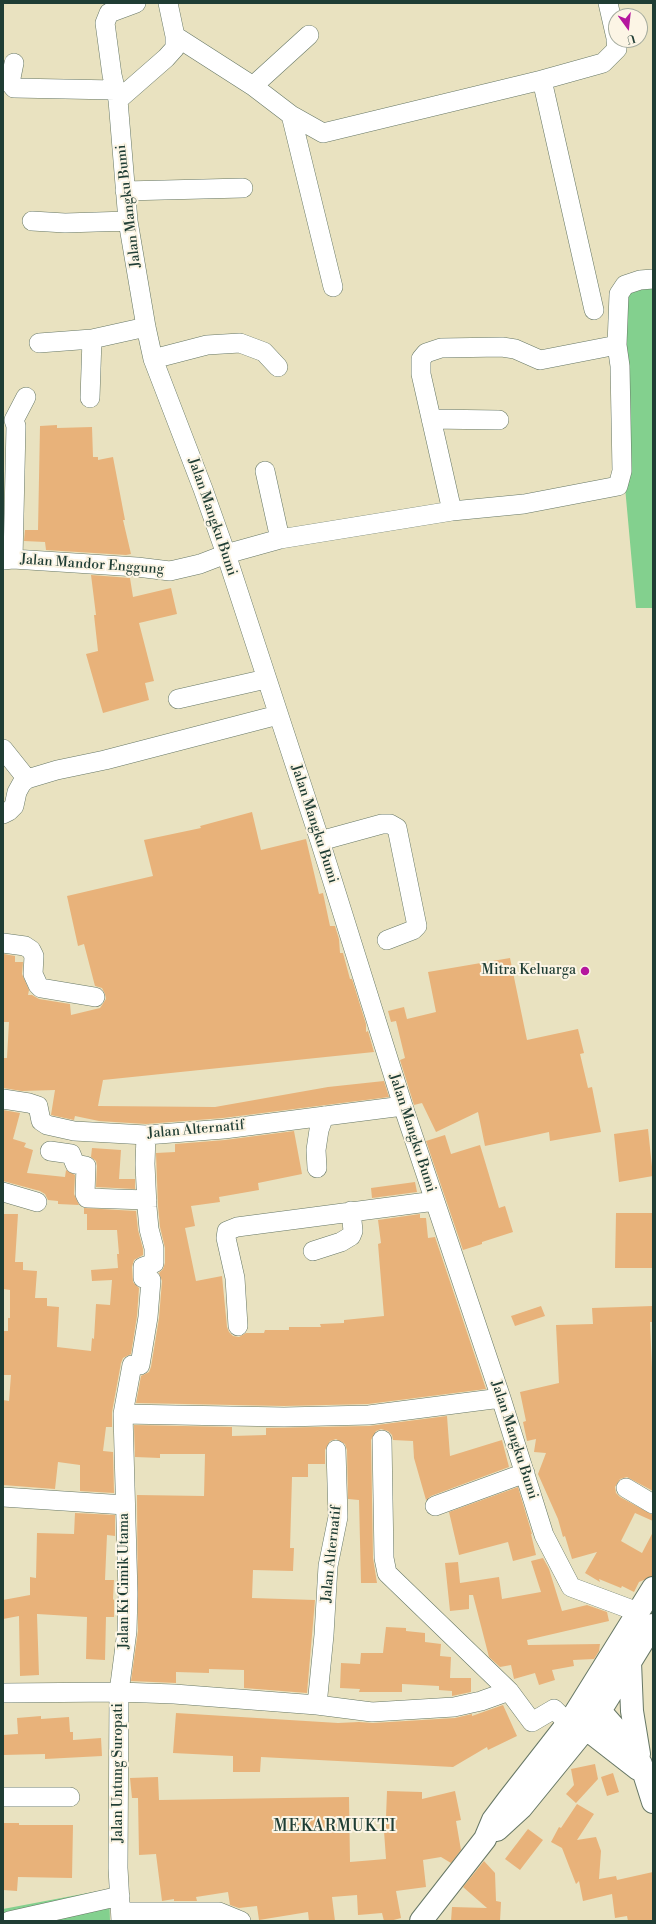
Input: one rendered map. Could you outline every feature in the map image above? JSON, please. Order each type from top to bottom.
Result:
[{"type":"main road","points":[[421,1921],[485,1839],[493,1820],[630,1662],[646,1618],[653,1588]]},
{"type":"main road","points":[[592,1705],[646,1618]]},
{"type":"main road","points":[[630,1662],[632,1711],[642,1768],[653,1800]]},
{"type":"main road","points":[[592,1705],[629,1744],[642,1768]]},
{"type":"main road","points":[[576,1723],[642,1768]]},
{"type":"street","name":"Jalan Mangku Bumi","points":[[136,3],[109,13],[105,23],[116,95],[128,221],[153,359],[203,489],[226,554],[320,841],[403,1106],[501,1398],[544,1535],[571,1586],[646,1618]]},
{"type":"street","points":[[14,63],[10,83],[14,88],[116,95],[171,54],[175,48],[175,36],[168,3]]},
{"type":"street","points":[[253,86],[309,35]]},
{"type":"street","points":[[175,36],[253,86],[291,115],[323,133],[542,80],[603,63],[617,48]]},
{"type":"street","points":[[542,80],[594,310]]},
{"type":"street","points":[[291,115],[333,287]]},
{"type":"street","points":[[125,191],[243,188]]},
{"type":"street","points":[[32,221],[128,221]]},
{"type":"street","points":[[452,511],[421,374],[421,359],[426,353],[434,349],[509,347],[540,360],[617,345],[619,294],[625,285],[640,280],[653,279]]},
{"type":"street","points":[[39,343],[92,339],[146,327]]},
{"type":"street","points":[[90,398],[92,339]]},
{"type":"street","points":[[153,359],[207,345],[236,343],[250,345],[264,352],[278,368]]},
{"type":"street","name":"Jalan Mandor Enggung","points":[[8,560],[137,567],[162,571],[200,564],[226,554],[280,539],[452,511],[524,504],[618,486],[622,471],[620,366],[617,345]]},
{"type":"street","points":[[8,560],[16,426],[8,419],[26,397]]},
{"type":"street","points":[[432,419],[500,420]]},
{"type":"street","points":[[265,471],[280,539]]},
{"type":"street","points":[[178,699],[266,678]]},
{"type":"street","points":[[3,814],[14,806],[17,792],[22,783],[27,779],[57,770],[113,758],[278,715]]},
{"type":"street","points":[[3,749],[27,779]]},
{"type":"street","points":[[320,841],[382,824],[390,824],[397,828],[417,926],[413,930],[387,940]]},
{"type":"street","points":[[3,943],[28,947],[31,950],[34,956],[33,974],[38,986],[41,988],[95,997]]},
{"type":"street","name":"Jalan Alternatif","points":[[3,1099],[38,1106],[41,1121],[47,1125],[74,1131],[146,1135],[224,1129],[403,1106]]},
{"type":"street","points":[[317,1168],[316,1150],[319,1130],[324,1116]]},
{"type":"street","name":"Jalan Ki Cimik Utama","points":[[119,1692],[127,1631],[123,1414],[132,1365],[140,1365],[148,1317],[151,1280],[143,1278],[142,1267],[154,1263],[154,1248],[149,1230],[147,1200],[145,1164],[146,1135]]},
{"type":"street","points":[[50,1151],[71,1154],[75,1164],[86,1166],[85,1194],[88,1198],[147,1200]]},
{"type":"street","points":[[3,1192],[37,1202]]},
{"type":"street","points":[[238,1326],[235,1278],[226,1238],[227,1230],[236,1227],[350,1211],[435,1201]]},
{"type":"street","points":[[313,1251],[340,1242],[351,1236],[353,1231],[350,1211]]},
{"type":"street","points":[[123,1414],[284,1417],[369,1415],[501,1398]]},
{"type":"street","points":[[382,1440],[384,1558],[387,1574],[509,1691],[532,1722],[554,1709],[576,1723]]},
{"type":"street","name":"Jalan Alternatif","points":[[317,1705],[324,1635],[328,1566],[338,1517],[336,1450]]},
{"type":"street","points":[[435,1506],[525,1473]]},
{"type":"street","points":[[626,1488],[653,1504]]},
{"type":"street","points":[[3,1497],[125,1505]]},
{"type":"street","points":[[119,1692],[174,1694],[317,1705],[372,1712],[454,1707],[481,1701],[509,1691]]},
{"type":"street","name":"Jalan Untung Suropati","points":[[3,1693],[119,1692],[118,1868],[121,1910]]},
{"type":"street","points":[[3,1798],[70,1797]]},
{"type":"street","points":[[9,1921],[121,1910],[219,1912],[241,1921]]},
{"type":"green space","points":[[617,286],[653,287],[653,608],[636,608],[612,344]]},
{"type":"green space","points":[[109,1889],[110,1921],[3,1921],[3,1909]]},
{"type":"building","points":[[57,425],[57,428],[92,427],[93,457],[98,457],[98,460],[113,457],[125,520],[123,520],[131,554],[126,555],[46,550],[45,542],[24,541],[25,530],[38,530],[40,426]]},
{"type":"building","points":[[91,575],[130,578],[133,597],[171,588],[177,614],[139,623],[154,681],[145,683],[149,700],[103,713],[86,654],[98,651],[94,615],[96,615]]},
{"type":"building","points":[[252,812],[261,850],[306,839],[319,894],[323,893],[330,926],[335,926],[339,939],[340,953],[343,953],[350,979],[352,979],[366,1024],[366,1032],[368,1031],[374,1052],[103,1080],[98,1106],[215,1107],[328,1087],[384,1081],[389,1097],[223,1118],[146,1124],[99,1121],[75,1116],[74,1120],[51,1115],[55,1090],[22,1091],[3,1088],[3,1058],[7,1058],[9,1022],[3,1022],[4,954],[15,956],[15,962],[23,962],[22,974],[29,990],[28,995],[32,995],[39,999],[70,1004],[71,1015],[100,1008],[106,999],[105,994],[102,988],[95,986],[84,944],[78,946],[67,896],[153,876],[144,840],[201,828],[200,826]]},
{"type":"building","points":[[510,958],[527,1040],[578,1029],[584,1053],[580,1054],[588,1088],[592,1087],[601,1132],[550,1141],[549,1132],[485,1146],[478,1112],[436,1132],[422,1103],[414,1105],[400,1060],[405,1058],[396,1021],[391,1022],[388,1011],[404,1007],[407,1019],[436,1012],[428,972]]},
{"type":"building","points":[[3,1110],[20,1113],[13,1139],[26,1143],[24,1147],[33,1150],[27,1173],[65,1177],[66,1170],[75,1175],[74,1194],[79,1205],[58,1204],[58,1201],[48,1200],[45,1194],[40,1191],[3,1181]]},
{"type":"building","points":[[648,1129],[653,1176],[619,1182],[614,1134]]},
{"type":"building","points":[[294,1131],[302,1174],[258,1183],[259,1190],[219,1197],[220,1202],[191,1206],[195,1226],[185,1228],[196,1281],[222,1276],[227,1327],[229,1332],[233,1336],[239,1337],[246,1333],[264,1333],[265,1330],[289,1330],[289,1327],[321,1327],[320,1324],[344,1323],[344,1320],[384,1316],[378,1244],[381,1243],[378,1220],[420,1214],[420,1218],[426,1218],[428,1238],[435,1237],[486,1389],[368,1404],[284,1406],[136,1403],[141,1376],[149,1372],[151,1367],[159,1318],[162,1281],[159,1273],[163,1269],[165,1263],[165,1248],[160,1227],[158,1206],[156,1153],[175,1152],[175,1144],[225,1140]]},
{"type":"building","points":[[445,1135],[451,1154],[480,1145],[499,1208],[505,1206],[513,1232],[463,1250],[426,1141]]},
{"type":"building","points":[[92,1148],[121,1150],[119,1179],[135,1179],[135,1189],[96,1187],[97,1166],[96,1161],[91,1157]]},
{"type":"building","points":[[415,1182],[417,1192],[372,1198],[371,1188]]},
{"type":"building","points":[[84,1208],[136,1211],[138,1230],[143,1249],[143,1255],[134,1260],[132,1267],[133,1282],[139,1288],[137,1316],[131,1354],[123,1358],[121,1363],[112,1412],[112,1427],[106,1427],[103,1451],[113,1452],[114,1493],[80,1491],[80,1465],[58,1462],[55,1489],[3,1485],[3,1400],[9,1401],[11,1375],[3,1375],[3,1331],[8,1331],[8,1318],[10,1318],[10,1290],[3,1289],[3,1214],[18,1214],[15,1262],[23,1262],[23,1270],[37,1271],[35,1298],[47,1298],[47,1306],[59,1307],[57,1347],[91,1351],[92,1338],[94,1339],[96,1304],[110,1305],[112,1280],[92,1281],[91,1270],[118,1268],[117,1254],[119,1254],[117,1230],[87,1230],[87,1214],[84,1214]]},
{"type":"building","points":[[616,1213],[653,1213],[653,1268],[615,1268]]},
{"type":"building","points":[[541,1306],[545,1316],[515,1326],[511,1316]]},
{"type":"building","points":[[653,1306],[653,1322],[650,1322],[653,1391],[653,1491],[627,1477],[620,1479],[615,1487],[616,1493],[620,1497],[653,1515],[653,1521],[635,1513],[621,1541],[642,1553],[653,1532],[653,1576],[639,1582],[634,1592],[622,1586],[621,1588],[599,1579],[600,1582],[585,1573],[597,1552],[572,1559],[565,1536],[563,1537],[558,1519],[538,1474],[546,1453],[534,1452],[536,1439],[527,1441],[523,1422],[526,1421],[520,1392],[559,1383],[556,1325],[593,1324],[592,1308]]},
{"type":"building","points":[[447,1416],[450,1456],[502,1440],[509,1467],[431,1496],[426,1500],[414,1458],[413,1441],[393,1440],[392,1435],[388,1431],[381,1429],[376,1431],[371,1440],[373,1558],[377,1583],[361,1583],[359,1500],[348,1499],[347,1450],[345,1444],[336,1439],[330,1441],[325,1450],[325,1464],[308,1464],[308,1477],[292,1477],[290,1548],[294,1548],[293,1571],[253,1570],[252,1598],[315,1600],[307,1693],[244,1688],[244,1670],[209,1669],[209,1673],[176,1672],[176,1683],[131,1681],[138,1631],[137,1495],[204,1496],[205,1454],[160,1454],[160,1458],[135,1457],[134,1425],[232,1427],[232,1436],[266,1435],[266,1428],[369,1426]]},
{"type":"building","points":[[518,1487],[532,1534],[536,1555],[513,1561],[508,1542],[459,1555],[449,1512]]},
{"type":"building","points":[[75,1513],[115,1515],[115,1536],[107,1535],[105,1580],[114,1580],[114,1617],[106,1617],[105,1660],[86,1659],[87,1617],[37,1614],[39,1675],[20,1676],[19,1616],[3,1619],[3,1600],[30,1595],[30,1577],[36,1578],[37,1533],[74,1534]]},
{"type":"building","points":[[543,1558],[549,1569],[562,1611],[587,1605],[607,1612],[609,1621],[527,1640],[528,1645],[600,1644],[599,1651],[594,1659],[573,1660],[574,1666],[552,1670],[555,1680],[539,1685],[535,1673],[514,1679],[511,1665],[500,1667],[489,1657],[473,1595],[469,1595],[469,1609],[450,1611],[445,1563],[458,1562],[460,1583],[499,1577],[502,1599],[541,1592],[531,1561]]},
{"type":"building","points":[[386,1627],[406,1628],[406,1631],[425,1633],[425,1642],[441,1644],[440,1656],[451,1657],[450,1678],[471,1678],[471,1692],[452,1696],[452,1691],[439,1690],[439,1686],[402,1684],[402,1692],[359,1692],[360,1689],[340,1688],[341,1663],[360,1664],[361,1653],[383,1653]]},
{"type":"building","points":[[503,1705],[517,1736],[488,1750],[487,1747],[453,1767],[261,1757],[260,1772],[233,1772],[233,1756],[173,1753],[176,1713],[338,1723],[373,1723],[455,1718],[472,1714],[472,1716]]},
{"type":"building","points":[[41,1716],[41,1719],[69,1717],[70,1732],[73,1732],[73,1740],[101,1738],[102,1756],[45,1759],[45,1754],[3,1755],[3,1735],[18,1734],[17,1718]]},
{"type":"building","points":[[595,1764],[598,1779],[576,1803],[566,1794],[574,1785],[571,1769]]},
{"type":"building","points":[[613,1773],[619,1792],[607,1796],[601,1777]]},
{"type":"building","points":[[158,1777],[159,1800],[349,1797],[350,1862],[386,1859],[383,1817],[386,1817],[387,1791],[422,1792],[422,1799],[455,1791],[461,1820],[456,1821],[461,1850],[451,1863],[441,1857],[423,1860],[426,1887],[396,1891],[401,1918],[390,1921],[384,1921],[382,1913],[358,1915],[357,1895],[332,1897],[335,1921],[309,1921],[308,1912],[259,1920],[257,1906],[239,1908],[230,1905],[228,1892],[196,1897],[197,1901],[174,1901],[174,1899],[162,1901],[156,1854],[139,1855],[138,1798],[132,1798],[130,1778]]},
{"type":"building","points":[[577,1804],[594,1814],[577,1840],[596,1837],[601,1851],[599,1879],[616,1876],[617,1880],[653,1872],[653,1921],[628,1921],[627,1916],[615,1918],[612,1894],[583,1901],[579,1881],[576,1884],[562,1848],[551,1842],[559,1827],[561,1828]]},
{"type":"building","points":[[3,1823],[19,1823],[19,1825],[73,1825],[72,1878],[18,1877],[17,1891],[3,1890]]},
{"type":"building","points":[[528,1829],[543,1840],[520,1870],[505,1859]]},
{"type":"building","points":[[484,1861],[495,1873],[496,1901],[501,1902],[500,1921],[451,1921],[452,1907],[487,1908],[463,1887]]},
{"type":"place","name":"Mitra Keluarga","points":[[585,971]]},
{"type":"district","name":"MEKARMUKTI","points":[[335,1827]]}]
